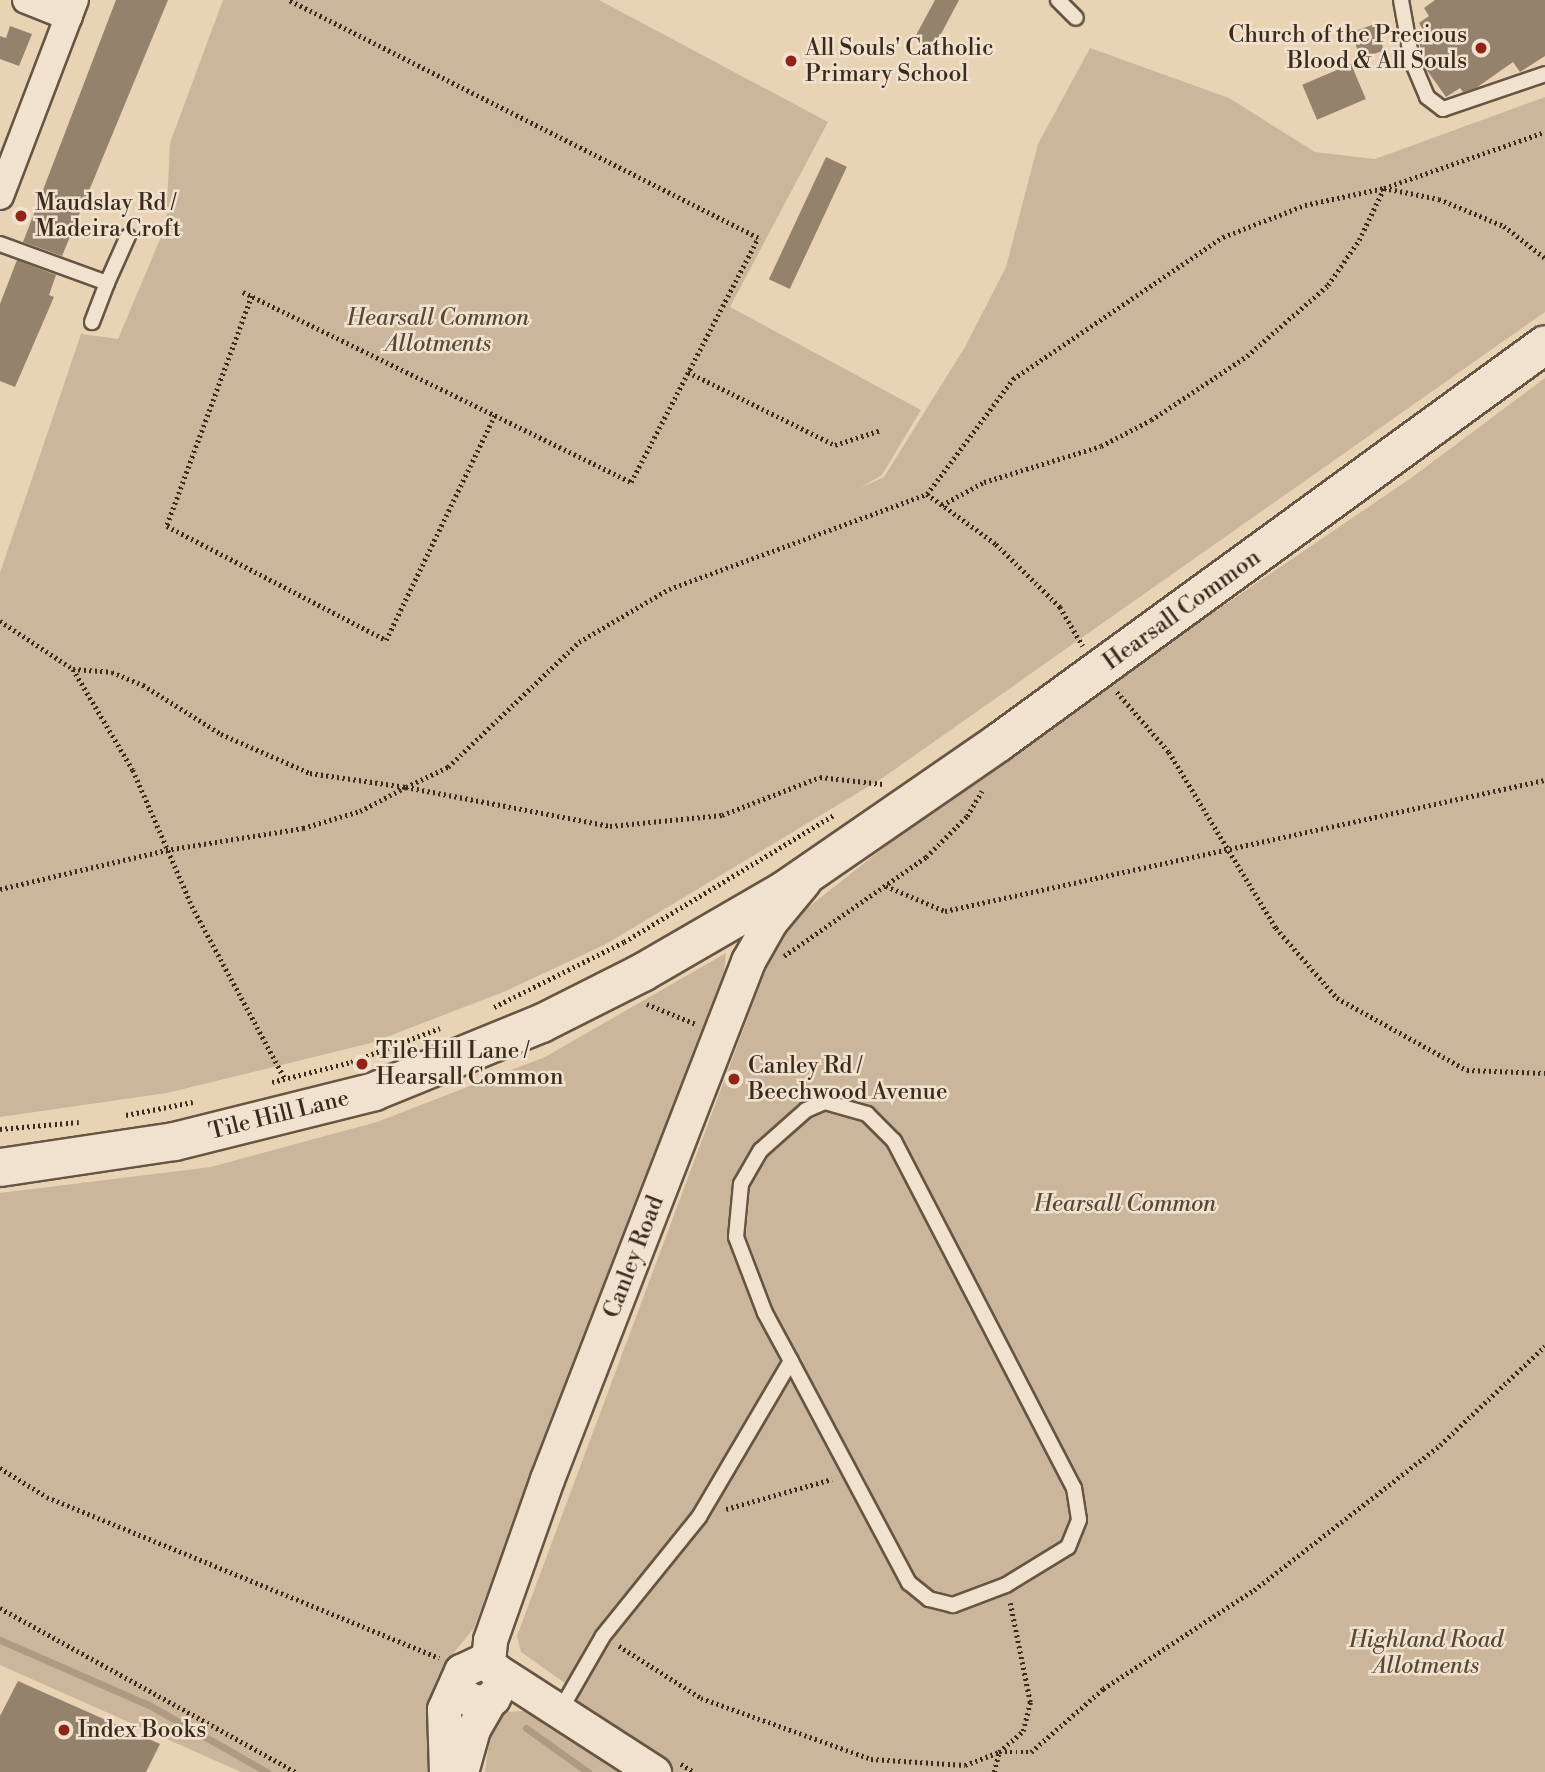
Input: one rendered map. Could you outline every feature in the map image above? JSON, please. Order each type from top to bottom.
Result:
[{"type":"main road","name":"Hearsall Common","points":[[815,869],[1098,671],[1545,344]]},
{"type":"main road","name":"Tile Hill Lane","points":[[9,1163],[174,1141],[373,1091],[552,1018],[642,972],[815,869]]},
{"type":"street","points":[[0,196],[72,8],[26,0]]},
{"type":"street","name":"Canley Road","points":[[461,1772],[473,1729],[490,1640],[547,1479],[748,961],[770,922],[815,869]]},
{"type":"street","points":[[481,1680],[561,1709],[654,1772]]},
{"type":"street","name":"Canley Road","points":[[446,1772],[444,1709],[481,1680]]},
{"type":"lane","points":[[1058,0],[1076,18]]},
{"type":"lane","points":[[1401,0],[1412,61],[1427,97],[1443,109],[1545,74]]},
{"type":"lane","points":[[92,323],[128,236]]},
{"type":"lane","points":[[0,244],[107,283]]},
{"type":"lane","points":[[825,1102],[842,1104],[867,1114],[894,1141],[1074,1488],[1079,1520],[1068,1547],[1006,1585],[953,1605],[929,1599],[909,1583],[850,1474],[765,1313],[736,1237],[741,1184],[761,1150],[806,1110],[825,1102]]},
{"type":"lane","points":[[561,1709],[603,1636],[699,1517],[791,1362]]},
{"type":"path","points":[[243,292],[631,482],[758,238],[288,0]]},
{"type":"path","points":[[0,889],[166,850],[303,828],[360,811],[448,767],[579,642],[669,589],[927,494],[1013,379],[1148,284],[1223,237],[1305,205],[1384,188],[1545,132]]},
{"type":"path","points":[[1384,188],[1439,199],[1504,226],[1545,258]]},
{"type":"path","points":[[942,505],[984,482],[1101,446],[1151,420],[1247,356],[1328,285],[1359,240],[1384,188]]},
{"type":"path","points":[[252,296],[167,526],[386,640],[495,415]]},
{"type":"path","points":[[688,372],[835,445],[881,430]]},
{"type":"path","points":[[927,494],[996,544],[1060,607],[1098,671],[1170,751],[1226,850],[1276,928],[1337,998],[1467,1070],[1545,1073]]},
{"type":"path","points":[[0,621],[73,669],[133,770],[166,850],[285,1079]]},
{"type":"path","points":[[73,669],[112,673],[143,685],[221,734],[310,774],[406,787],[610,826],[722,815],[820,777],[883,784]]},
{"type":"path","points":[[873,790],[894,776]]},
{"type":"path","points":[[885,886],[945,911],[1545,780]]},
{"type":"path","points":[[480,1013],[624,942],[841,810]]},
{"type":"path","points":[[258,1086],[351,1062],[455,1023]]},
{"type":"path","points":[[111,1118],[205,1099]]},
{"type":"path","points":[[0,1129],[84,1121]]},
{"type":"path","points":[[999,1752],[1031,1752],[1103,1689],[1254,1590],[1440,1445],[1545,1346]]},
{"type":"path","points":[[0,1468],[47,1497],[481,1680]]},
{"type":"path","points":[[699,1517],[850,1474]]},
{"type":"path","points":[[603,1636],[701,1698],[871,1759],[965,1765],[999,1752],[1023,1731],[1030,1702],[1006,1585]]},
{"type":"path","points":[[0,1608],[296,1772]]},
{"type":"path","points":[[994,1772],[999,1752]]},
{"type":"green space","name":"Hearsall Common Allotments","points":[[223,0],[599,0],[828,122],[730,307],[921,410],[882,475],[860,488],[884,477],[965,347],[1006,267],[1038,144],[1090,48],[1229,98],[1315,152],[1375,159],[1545,97],[1545,312],[881,779],[606,944],[506,991],[371,1043],[167,1093],[0,1117],[0,573],[81,334],[118,339],[166,225],[170,143]]},
{"type":"green space","name":"Hearsall Common","points":[[1545,378],[1545,1772],[485,1772],[490,1732],[501,1712],[525,1711],[543,1718],[565,1683],[521,1652],[517,1636],[771,955],[792,920],[985,768],[1411,478]]},
{"type":"green space","points":[[726,953],[724,972],[474,1628],[446,1662],[434,1687],[430,1715],[434,1772],[241,1772],[0,1665],[0,1193],[211,1167],[377,1122],[545,1057]]},
{"type":"building","points":[[116,0],[168,0],[62,256],[23,242]]},
{"type":"building","points":[[935,0],[959,0],[933,49],[914,39]]},
{"type":"building","name":"Church of the Precious Blood & All Souls","points":[[1435,0],[1545,0],[1545,56],[1520,72],[1513,62],[1476,88],[1463,92],[1460,88],[1446,97],[1426,69],[1418,39],[1425,34],[1419,23],[1429,16],[1424,8]]},
{"type":"building","points":[[1375,24],[1384,50],[1360,59],[1351,32]]},
{"type":"building","points":[[10,26],[32,34],[19,66],[0,59],[0,36],[6,38]]},
{"type":"building","points":[[1351,64],[1366,99],[1317,120],[1302,85]]},
{"type":"building","points":[[826,157],[847,167],[790,289],[769,279]]},
{"type":"building","points":[[17,260],[56,275],[49,295],[54,297],[15,387],[0,381],[0,304]]},
{"type":"building","name":"Index Books","points":[[18,1681],[160,1744],[146,1772],[0,1772],[0,1716]]},
{"type":"waterway","points":[[0,1640],[149,1705],[267,1772]]},
{"type":"waterway","points":[[526,1728],[588,1772]]},
{"type":"place","name":"Church of the Precious Blood & All Souls","points":[[1481,48]]},
{"type":"place","name":"All Souls' Catholic Primary School","points":[[791,61]]},
{"type":"place","name":"Maudslay Rd / Madeira Croft","points":[[21,216]]},
{"type":"place","name":"Tile Hill Lane / Hearsall Common","points":[[362,1064]]},
{"type":"place","name":"Canley Rd / Beechwood Avenue","points":[[734,1079]]},
{"type":"place","name":"Index Books","points":[[64,1730]]},
{"type":"park label","name":"Highland Road Allotments","points":[[1426,1653]]}]
